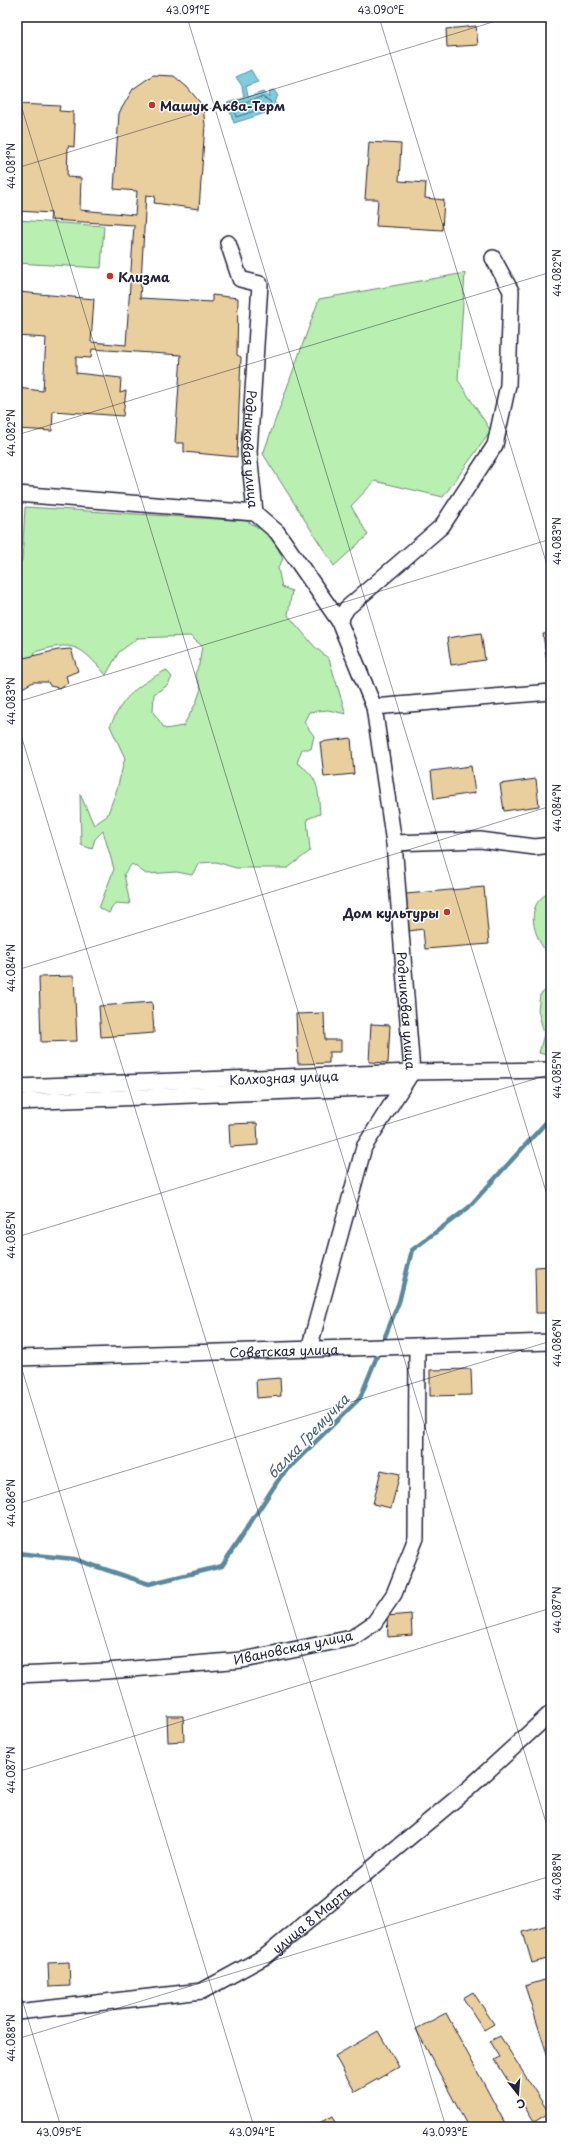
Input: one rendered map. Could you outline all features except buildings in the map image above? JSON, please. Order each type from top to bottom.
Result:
[{"type":"street","name":"Родниковая улица","points":[[228,243],[240,278],[260,284],[249,452],[255,513],[277,532],[339,621],[374,707],[394,843],[409,1077],[364,1147],[309,1349]]},
{"type":"street","points":[[339,621],[347,608],[442,526],[495,445],[508,385],[511,291],[493,258]]},
{"type":"street","points":[[17,494],[255,513]]},
{"type":"street","points":[[374,707],[551,692]]},
{"type":"street","points":[[394,843],[480,840],[535,846],[551,845]]},
{"type":"street","name":"Колхозная улица","points":[[17,1087],[409,1077],[551,1070]]},
{"type":"street","name":"Колхозная улица","points":[[17,1102],[390,1087],[409,1077]]},
{"type":"street","name":"Советская улица","points":[[17,1358],[551,1342]]},
{"type":"street","name":"Ивановская улица","points":[[17,1675],[107,1671],[243,1660],[352,1638],[374,1623],[394,1594],[416,1538],[417,1346]]},
{"type":"street","name":"улица 8 Марта","points":[[17,2012],[202,1991],[266,1956],[469,1788],[551,1713]]},
{"type":"green space","points":[[17,220],[104,226],[101,268],[17,263]]},
{"type":"green space","points":[[465,273],[458,380],[491,431],[443,497],[375,481],[351,506],[368,535],[334,566],[263,454],[319,299]]},
{"type":"green space","points":[[25,507],[247,521],[272,536],[283,559],[278,568],[282,587],[292,591],[288,615],[314,646],[329,659],[346,714],[328,710],[309,712],[304,722],[314,736],[311,749],[302,749],[297,763],[305,768],[314,779],[318,791],[320,814],[307,819],[310,851],[288,868],[236,868],[216,862],[199,863],[192,875],[177,872],[146,874],[132,864],[124,874],[130,904],[115,903],[109,913],[99,908],[114,869],[103,831],[95,839],[92,849],[81,845],[80,794],[94,825],[107,816],[117,789],[125,758],[110,726],[115,715],[132,692],[166,670],[172,677],[168,685],[154,694],[153,712],[165,729],[183,726],[196,703],[201,689],[195,674],[199,665],[202,646],[190,636],[138,638],[119,652],[106,675],[82,651],[68,646],[48,648],[35,652],[30,662],[17,660],[17,569],[22,560]]},
{"type":"green space","points":[[549,891],[551,893],[551,957],[539,940],[533,918],[537,903]]},
{"type":"green space","points":[[551,985],[551,1056],[539,1053],[544,1034],[538,1010],[540,995]]},
{"type":"water","points":[[251,70],[258,82],[246,86],[248,97],[263,92],[269,97],[270,91],[274,90],[278,96],[274,102],[281,108],[234,123],[227,103],[244,98],[242,86],[236,77]]},
{"type":"waterway","name":"балка Гремучка","points":[[17,1553],[74,1559],[149,1584],[222,1566],[281,1476],[360,1398],[399,1302],[412,1250],[468,1208],[551,1117]]},
{"type":"place","name":"Машук Аква-Терм","points":[[152,105]]},
{"type":"place","name":"Клизма","points":[[110,276]]},
{"type":"place","name":"Дом культуры","points":[[447,912]]}]
